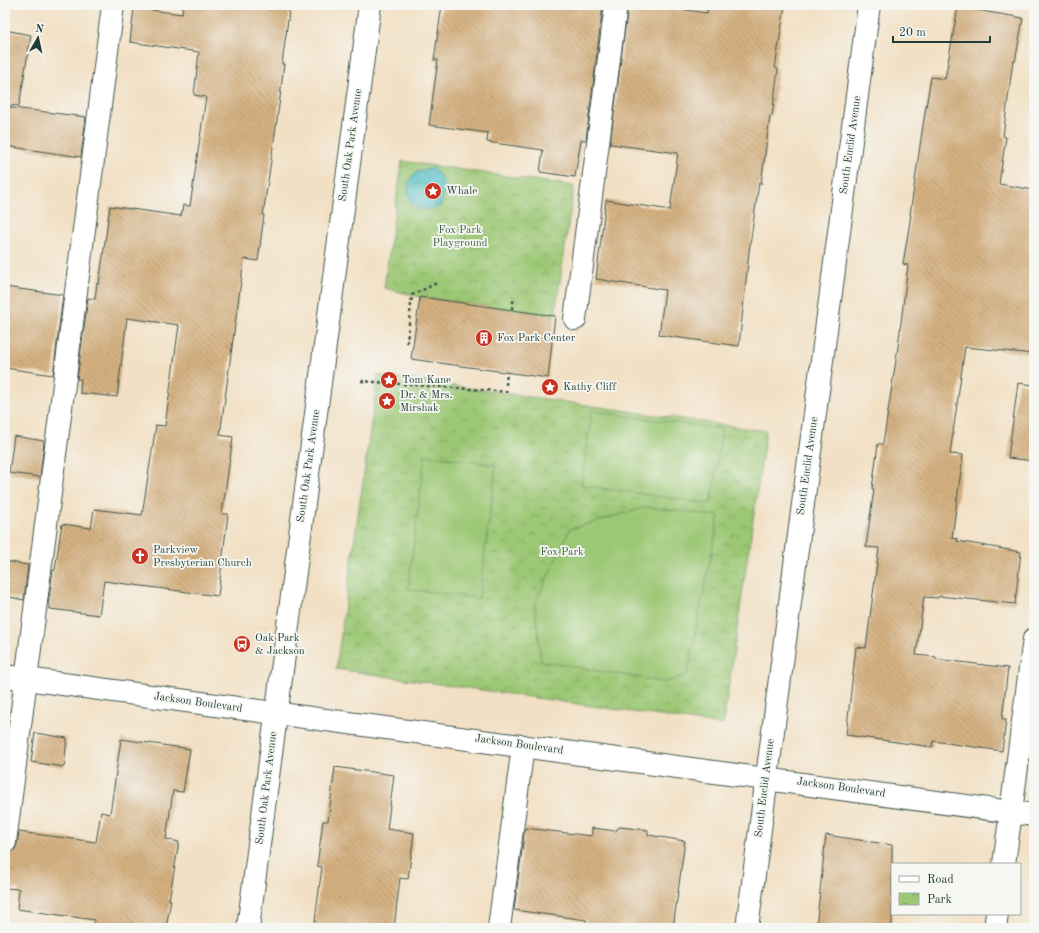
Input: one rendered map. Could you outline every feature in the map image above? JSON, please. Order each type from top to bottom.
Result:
[{"type":"street","points":[[5,842],[16,677],[113,5]]},
{"type":"street","name":"South Oak Park Avenue","points":[[248,928],[370,5]]},
{"type":"street","points":[[575,319],[616,5]]},
{"type":"street","name":"South Euclid Avenue","points":[[747,928],[869,5]]},
{"type":"street","points":[[1004,863],[1034,638]]},
{"type":"street","name":"Jackson Boulevard","points":[[16,677],[1034,815]]},
{"type":"street","points":[[499,928],[522,746]]},
{"type":"street","points":[[995,928],[997,915]]},
{"type":"path","points":[[407,343],[412,296],[438,283]]},
{"type":"path","points":[[512,309],[514,296]]},
{"type":"path","points":[[506,385],[507,372]]},
{"type":"path","points":[[362,381],[509,392]]},
{"type":"green space","name":"Fox Park Playground","points":[[402,161],[574,186],[555,316],[421,297],[384,288]]},
{"type":"green space","name":"Fox Park","points":[[378,375],[766,431],[723,725],[336,669]]},
{"type":"green space","points":[[592,411],[722,429],[711,504],[581,485]]},
{"type":"green space","points":[[425,455],[496,465],[479,598],[408,589]]},
{"type":"green space","points":[[647,507],[719,516],[687,675],[664,682],[541,661],[535,604],[570,529]]},
{"type":"water","points":[[433,168],[443,181],[444,195],[441,206],[427,210],[419,209],[411,202],[408,185],[413,175],[417,172]]},
{"type":"building","points":[[183,5],[290,5],[282,64],[284,64],[279,106],[263,215],[258,261],[244,259],[220,435],[233,437],[222,514],[228,514],[218,596],[104,581],[99,615],[50,609],[50,604],[48,604],[62,524],[91,528],[94,509],[142,515],[156,425],[165,426],[179,325],[127,318],[117,397],[80,393],[81,379],[77,379],[88,298],[95,299],[97,283],[99,284],[110,206],[181,216],[183,205],[190,206],[206,97],[194,95],[199,52],[130,42],[134,8],[182,14]]},
{"type":"building","points":[[442,5],[603,5],[586,140],[581,140],[575,177],[540,172],[543,150],[487,142],[488,133],[429,125],[438,60],[434,60]]},
{"type":"building","points":[[628,5],[652,5],[707,13],[709,5],[785,5],[775,68],[778,69],[772,116],[770,116],[761,184],[759,183],[749,252],[739,346],[659,335],[665,290],[596,279],[606,200],[670,210],[678,153],[610,144]]},
{"type":"building","points":[[958,7],[1023,18],[1015,62],[1013,61],[1003,136],[1006,137],[999,184],[1034,190],[1034,354],[965,347],[950,454],[963,455],[952,538],[958,539],[957,541],[1021,552],[1015,604],[939,596],[938,598],[924,597],[916,655],[1008,668],[1002,719],[1006,720],[1002,751],[933,741],[932,747],[846,735],[856,647],[866,648],[879,548],[866,547],[874,489],[872,489],[878,444],[883,444],[898,347],[908,265],[903,264],[923,125],[931,77],[945,79]]},
{"type":"building","points":[[5,30],[31,35],[19,106],[5,105]]},
{"type":"building","points":[[5,107],[86,117],[81,157],[5,146]]},
{"type":"building","points":[[5,287],[63,295],[53,375],[5,368]]},
{"type":"building","name":"Fox Park Center","points":[[420,297],[555,316],[548,378],[411,359]]},
{"type":"building","points":[[1018,383],[1034,385],[1034,461],[1008,458]]},
{"type":"building","points":[[14,436],[44,441],[40,477],[9,473]]},
{"type":"building","points":[[5,561],[28,565],[24,600],[5,596]]},
{"type":"building","points":[[35,733],[67,738],[64,767],[31,762]]},
{"type":"building","points":[[121,739],[190,749],[183,792],[173,791],[166,839],[179,842],[169,900],[171,900],[166,928],[93,928],[95,920],[17,909],[19,889],[5,888],[5,854],[10,853],[15,849],[19,832],[96,842],[101,812],[110,814]]},
{"type":"building","points":[[335,767],[394,775],[387,829],[414,833],[408,879],[400,878],[394,928],[314,928],[322,867],[317,866],[323,821],[328,821]]},
{"type":"building","points":[[619,827],[648,830],[648,835],[685,841],[673,928],[585,928],[586,920],[514,910],[525,828],[592,836],[592,828],[616,831]]},
{"type":"building","points":[[826,835],[892,845],[892,928],[816,928]]},
{"type":"place","name":"Whale","points":[[433,191]]},
{"type":"place","name":"Fox Park Center","points":[[484,338]]},
{"type":"place","name":"Tom Kane","points":[[389,380]]},
{"type":"place","name":"Kathy Cliff","points":[[550,387]]},
{"type":"place","name":"Dr. & Mrs. Mirshak","points":[[387,401]]},
{"type":"place","name":"Parkview Presbyterian Church","points":[[140,556]]},
{"type":"place","name":"Oak Park & Jackson","points":[[242,644]]}]
